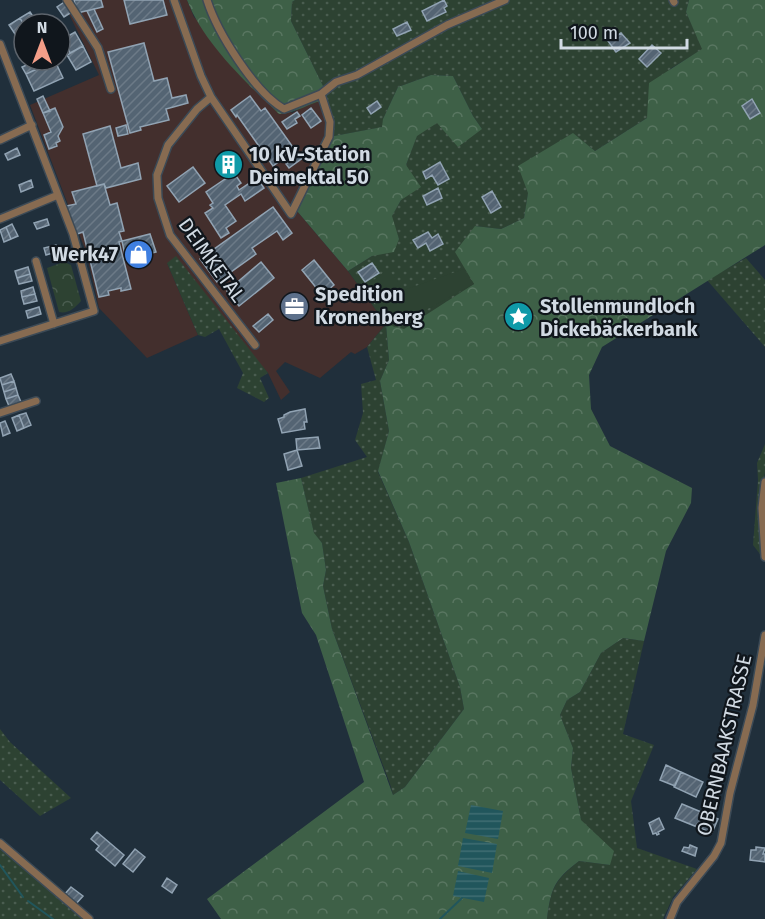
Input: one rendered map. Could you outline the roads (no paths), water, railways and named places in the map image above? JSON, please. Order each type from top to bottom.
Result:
[{"type":"street","points":[[68,0],[98,48],[111,89]]},
{"type":"street","points":[[174,0],[197,67],[211,98],[291,214],[329,137],[330,122],[321,94]]},
{"type":"street","points":[[207,0],[216,25],[231,49],[274,104],[284,109],[321,94],[336,82],[357,75],[429,34],[505,0]]},
{"type":"street","points":[[0,44],[76,243],[94,311],[0,341]]},
{"type":"street","points":[[0,67],[8,64]]},
{"type":"street","name":"DEIMKETAL","points":[[211,98],[197,109],[168,145],[157,175],[158,198],[170,236],[255,345]]},
{"type":"street","points":[[0,140],[32,125]]},
{"type":"street","points":[[0,219],[58,195]]},
{"type":"street","points":[[36,261],[54,324]]},
{"type":"street","points":[[0,412],[36,401]]},
{"type":"street","points":[[765,482],[762,508],[765,557]]},
{"type":"street","name":"OBERNBAAKSTRASSE","points":[[670,919],[681,896],[714,856],[721,843],[730,793],[753,705],[765,634]]},
{"type":"street","points":[[0,843],[89,919]]},
{"type":"waterway","points":[[0,865],[23,897]]},
{"type":"waterway","points":[[440,919],[462,898]]},
{"type":"waterway","points":[[28,901],[53,919]]},
{"type":"place","name":"10 kV-Station Deimektal 50","points":[[228,165]]},
{"type":"place","name":"Werk47","points":[[139,254]]},
{"type":"place","name":"Spedition Kronenberg","points":[[294,306]]},
{"type":"place","name":"Stollenmundloch Dickebäckerbank","points":[[519,317]]}]
